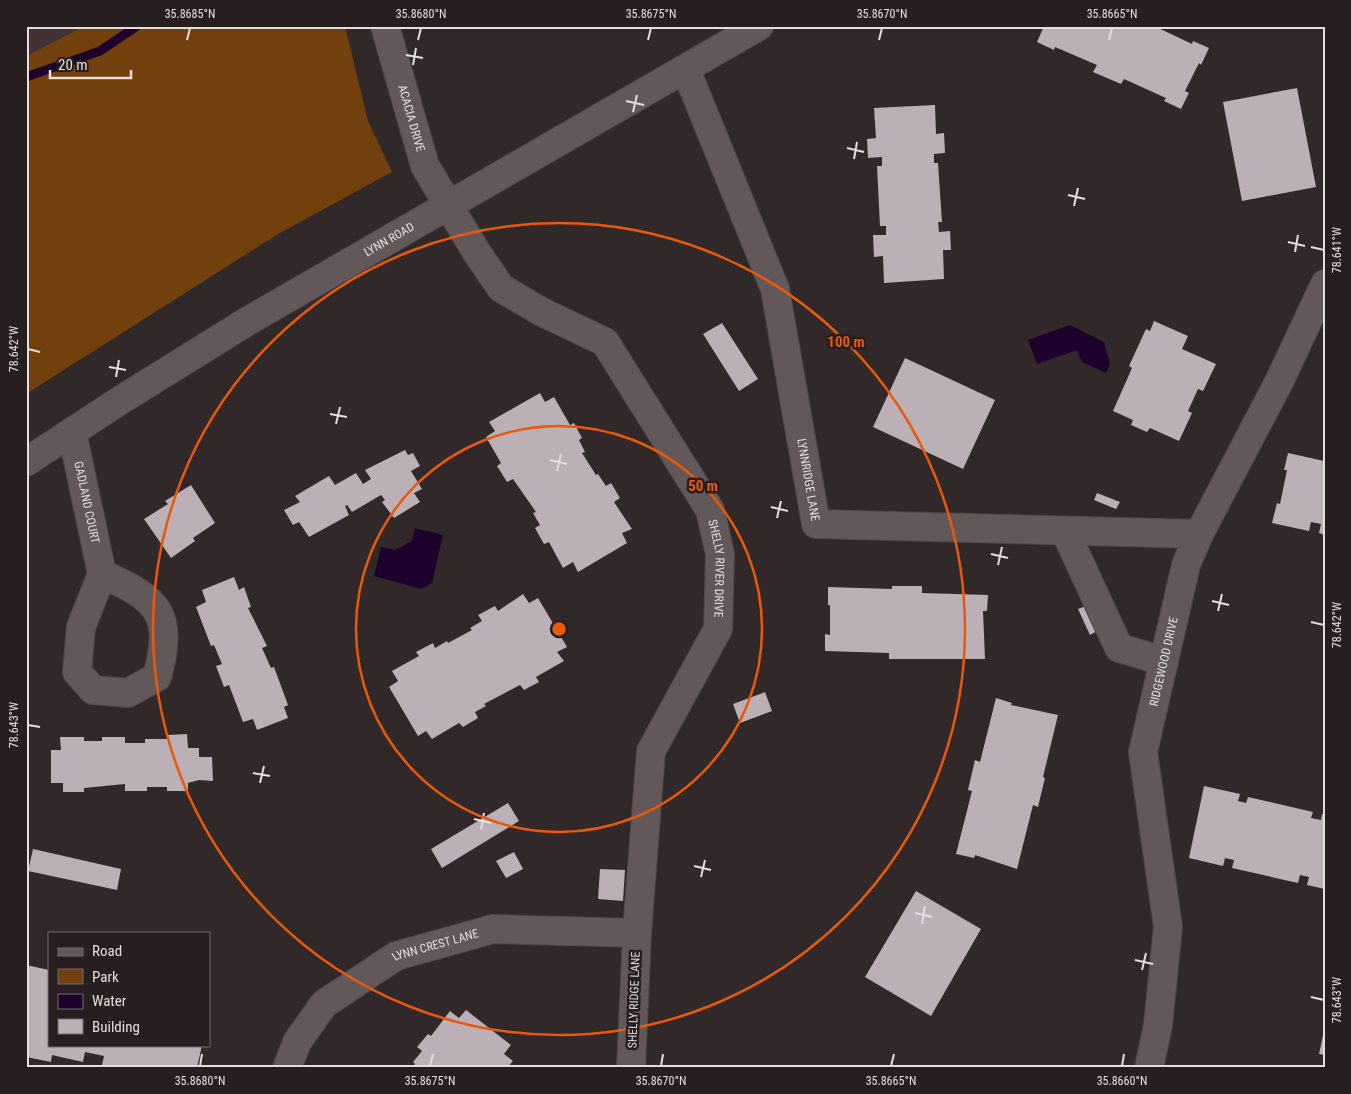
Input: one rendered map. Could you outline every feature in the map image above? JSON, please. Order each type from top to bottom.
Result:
[{"type":"street","name":"ACACIA DRIVE","points":[[385,26],[425,166],[450,206]]},
{"type":"street","name":"LYNN ROAD","points":[[26,462],[248,321],[686,70],[759,26]]},
{"type":"street","name":"LYNNRIDGE LANE","points":[[686,70],[775,289],[816,524],[1199,534]]},
{"type":"street","name":"SHELLY RIVER DRIVE","points":[[450,206],[477,253],[501,288],[542,312],[605,342],[710,510],[720,554],[718,628],[651,751],[637,932]]},
{"type":"street","name":"RIDGEWOOD DRIVE","points":[[1149,1068],[1158,1025],[1168,927],[1142,752],[1186,565],[1199,534],[1279,382],[1325,284]]},
{"type":"street","name":"GADLAND COURT","points":[[72,432],[102,574]]},
{"type":"street","points":[[1065,531],[1119,648],[1164,661]]},
{"type":"street","name":"LYNN CREST LANE","points":[[287,1068],[297,1042],[324,1004],[396,956],[493,929],[637,932]]},
{"type":"street","name":"SHELLY RIDGE LANE","points":[[632,1068],[637,932]]},
{"type":"shaded area","points":[[26,26],[137,26],[26,77]]},
{"type":"green space","points":[[85,26],[345,26],[368,121],[392,172],[278,234],[26,394],[26,56]]},
{"type":"water","points":[[1070,325],[1104,342],[1110,364],[1106,373],[1082,362],[1077,350],[1037,364],[1028,340]]},
{"type":"water","points":[[415,528],[443,535],[432,583],[421,589],[374,576],[381,547],[395,550],[412,541]]},
{"type":"building","points":[[1044,26],[1154,26],[1192,44],[1193,41],[1209,48],[1185,91],[1189,93],[1181,109],[1164,101],[1166,98],[1124,79],[1121,84],[1093,72],[1097,65],[1055,47],[1054,50],[1037,42]]},
{"type":"building","points":[[1297,88],[1316,187],[1242,201],[1223,102]]},
{"type":"building","points":[[935,105],[936,134],[944,133],[945,153],[934,154],[934,163],[938,163],[942,222],[938,222],[939,232],[950,231],[951,250],[943,250],[944,279],[884,283],[883,256],[874,257],[873,235],[886,235],[886,226],[880,226],[877,166],[882,166],[882,157],[868,158],[867,139],[876,138],[874,108]]},
{"type":"building","points":[[1154,321],[1188,336],[1182,349],[1216,364],[1203,391],[1198,389],[1188,411],[1192,413],[1179,441],[1150,428],[1147,432],[1131,425],[1133,420],[1113,411],[1132,368],[1129,366],[1146,329],[1150,331]]},
{"type":"building","points":[[722,323],[758,379],[739,391],[703,334]]},
{"type":"building","points":[[905,358],[995,400],[963,469],[873,427]]},
{"type":"building","points":[[540,393],[545,402],[554,397],[570,425],[574,423],[582,438],[579,440],[585,452],[582,453],[596,475],[598,474],[606,486],[611,483],[620,498],[614,502],[632,529],[622,533],[627,543],[578,572],[573,562],[563,568],[549,542],[544,544],[535,528],[540,525],[533,513],[536,512],[513,479],[507,482],[497,466],[501,463],[486,437],[495,431],[489,422]]},
{"type":"building","points":[[405,450],[408,455],[413,453],[420,466],[411,471],[422,489],[414,493],[420,502],[394,518],[382,502],[385,500],[381,495],[352,512],[347,505],[345,506],[349,515],[309,537],[299,522],[293,525],[284,510],[300,502],[295,496],[329,476],[335,485],[356,473],[363,484],[371,479],[365,470]]},
{"type":"building","points":[[1288,453],[1324,461],[1325,535],[1319,533],[1321,524],[1311,522],[1309,531],[1272,523],[1277,503],[1280,504],[1287,470],[1284,470]]},
{"type":"building","points":[[191,485],[215,523],[193,538],[195,541],[171,558],[144,519],[168,504],[165,501]]},
{"type":"building","points":[[1097,493],[1120,502],[1116,509],[1094,500]]},
{"type":"building","points":[[234,577],[239,590],[244,587],[251,607],[248,608],[267,646],[262,648],[271,668],[274,667],[288,705],[284,707],[288,718],[257,730],[253,719],[243,722],[229,685],[224,687],[216,666],[222,664],[214,645],[211,646],[196,607],[206,602],[202,590]]},
{"type":"building","points":[[892,586],[922,586],[922,593],[988,595],[987,611],[983,611],[985,659],[889,659],[889,653],[825,651],[825,634],[830,635],[828,587],[892,589]]},
{"type":"building","points":[[523,594],[529,603],[538,598],[567,647],[557,652],[564,661],[536,677],[539,682],[524,690],[520,685],[484,704],[486,706],[475,712],[478,718],[463,727],[459,723],[432,739],[426,731],[418,736],[389,687],[398,681],[392,671],[419,656],[416,652],[433,643],[435,648],[472,630],[470,628],[482,621],[478,615],[495,606],[498,611]]},
{"type":"building","points":[[1086,606],[1097,631],[1090,635],[1078,609]]},
{"type":"building","points":[[765,692],[772,711],[740,723],[733,704]]},
{"type":"building","points":[[996,698],[1012,703],[1011,705],[1058,715],[1038,807],[1033,805],[1017,869],[975,855],[974,858],[956,854],[972,791],[968,790],[975,760],[980,762]]},
{"type":"building","points":[[187,734],[188,748],[199,748],[199,757],[212,757],[213,781],[199,780],[188,783],[188,791],[167,791],[167,787],[147,787],[147,791],[125,791],[125,784],[84,788],[84,792],[63,792],[63,783],[51,783],[51,750],[61,750],[60,737],[84,737],[84,741],[102,741],[102,737],[125,737],[125,743],[145,743],[145,739],[167,739],[167,735]]},
{"type":"building","points":[[1204,786],[1240,794],[1238,801],[1246,803],[1248,797],[1313,812],[1311,818],[1321,820],[1322,814],[1325,815],[1325,889],[1307,885],[1309,877],[1300,875],[1298,883],[1232,868],[1234,860],[1225,858],[1223,866],[1189,858]]},
{"type":"building","points":[[508,803],[519,821],[442,868],[431,849]]},
{"type":"building","points":[[33,849],[121,869],[117,890],[28,871]]},
{"type":"building","points":[[514,852],[523,869],[506,878],[496,861]]},
{"type":"building","points":[[600,869],[625,870],[623,901],[598,899]]},
{"type":"building","points":[[916,891],[981,929],[931,1016],[865,977]]},
{"type":"building","points":[[26,965],[48,970],[48,1046],[202,1046],[197,1068],[113,1068],[102,1065],[104,1056],[85,1052],[83,1062],[52,1055],[51,1062],[26,1057]]},
{"type":"building","points":[[466,1010],[511,1045],[504,1054],[513,1061],[507,1068],[412,1068],[415,1064],[413,1062],[422,1051],[417,1047],[428,1034],[431,1036],[450,1011],[459,1018]]},
{"type":"building","points":[[1325,1031],[1325,1055],[1319,1054]]},
{"type":"waterway","points":[[26,77],[100,51],[137,26]]}]
